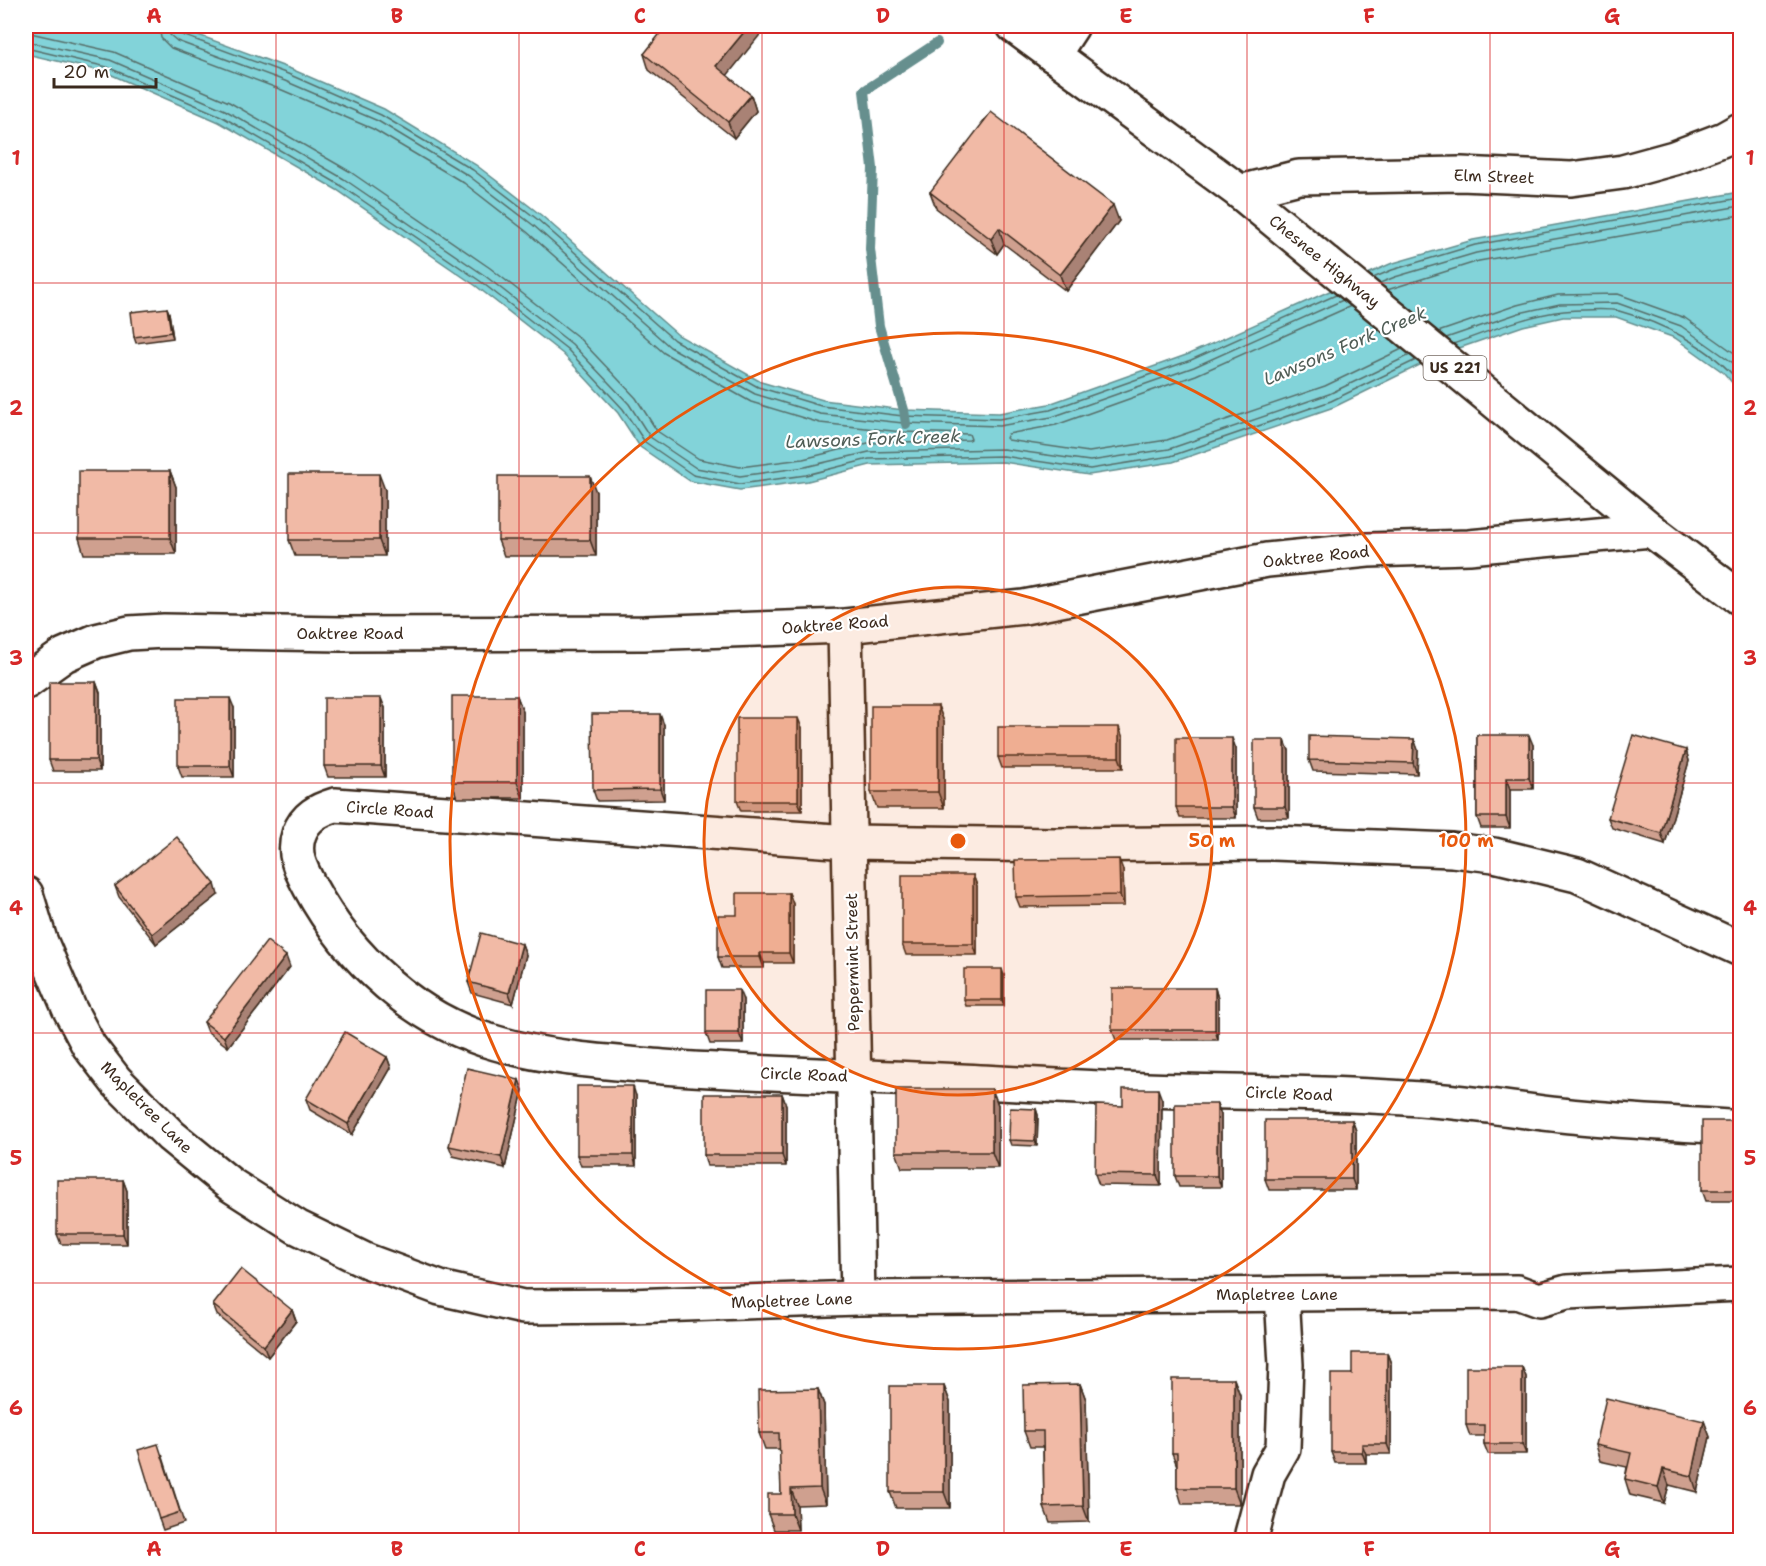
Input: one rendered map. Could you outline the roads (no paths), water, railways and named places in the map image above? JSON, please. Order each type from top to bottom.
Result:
[{"type":"street","name":"Chesnee Highway","points":[[1014,26],[1240,192],[1651,530],[1740,598]]},
{"type":"street","points":[[1053,55],[1071,26]]},
{"type":"street","name":"Elm Street","points":[[1240,192],[1299,177],[1461,174],[1571,179],[1623,172],[1674,158],[1724,139],[1740,130]]},
{"type":"street","name":"Oaktree Road","points":[[26,682],[63,655],[96,641],[129,633],[164,631],[342,634],[644,633],[845,626],[1024,607],[1267,560],[1368,550],[1469,547],[1651,530]]},
{"type":"street","name":"Peppermint Street","points":[[845,626],[858,1298]]},
{"type":"street","name":"Circle Road","points":[[1740,950],[1577,875],[1494,855],[1452,850],[1273,843],[1055,845],[849,842],[334,805],[322,808],[310,816],[297,840],[296,854],[300,867],[325,915],[358,957],[398,993],[444,1022],[493,1043],[546,1054],[608,1062],[733,1072],[1145,1090],[1308,1093],[1444,1101],[1579,1117],[1740,1128]]},
{"type":"street","name":"Mapletree Lane","points":[[26,894],[40,940],[69,1008],[89,1046],[116,1081],[171,1136],[231,1185],[297,1227],[357,1256],[440,1288],[523,1306],[858,1298],[1517,1292],[1539,1300],[1567,1292],[1740,1284]]},
{"type":"street","points":[[1252,1534],[1268,1474],[1283,1448],[1286,1365],[1282,1294]]},
{"type":"water","name":"Lawsons Fork Creek","points":[[26,26],[174,26],[291,69],[384,109],[476,165],[541,215],[678,335],[761,382],[823,400],[904,410],[999,413],[1049,404],[1189,354],[1390,264],[1473,240],[1740,192],[1740,392],[1724,373],[1675,338],[1616,317],[1563,317],[1523,326],[1442,354],[1334,407],[1173,462],[1089,475],[1003,462],[870,465],[808,481],[740,490],[690,481],[640,447],[618,413],[563,354],[476,286],[337,190],[219,122],[105,72],[26,54]]},
{"type":"waterway","name":"Lawsons Fork Creek","points":[[906,424],[879,326],[870,249],[873,168],[864,91],[937,43]]}]
